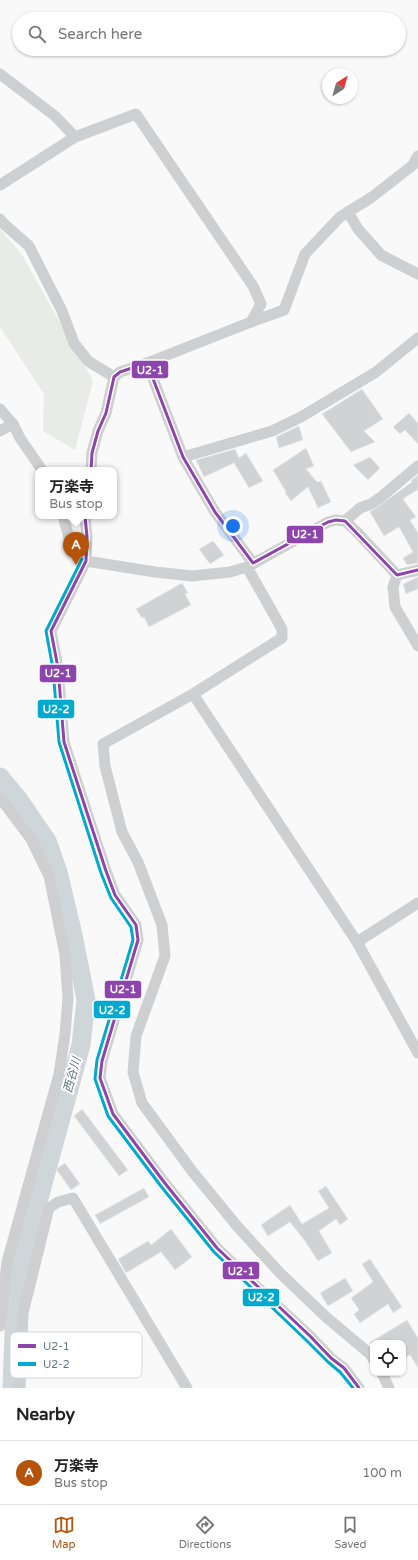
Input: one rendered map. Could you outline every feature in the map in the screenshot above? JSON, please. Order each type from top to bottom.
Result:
[{"type":"street","points":[[0,74],[55,116],[76,137]]},
{"type":"street","points":[[0,185],[76,137],[136,114],[253,286],[261,304],[250,322]]},
{"type":"street","points":[[91,467],[92,453],[98,431],[106,413],[114,377],[120,372],[284,310],[305,254],[322,234],[340,217],[372,197],[396,179],[413,165],[418,156]]},
{"type":"street","points":[[348,212],[358,229],[381,255],[418,274]]},
{"type":"street","points":[[0,219],[29,246],[62,312],[74,343],[88,361],[114,377]]},
{"type":"street","points":[[183,457],[272,431],[301,417],[376,372],[418,338]]},
{"type":"street","points":[[147,363],[183,457],[215,512],[250,564],[282,629],[282,638],[193,694],[103,744],[105,766],[122,832],[138,862],[162,925],[166,956],[136,1036],[133,1072],[142,1103],[192,1171],[237,1226],[280,1274],[326,1317],[370,1354]]},
{"type":"street","points":[[0,409],[13,424],[20,438],[40,467]]},
{"type":"street","points":[[0,431],[13,424]]},
{"type":"street","points":[[345,521],[360,508],[371,504],[381,497],[418,466]]},
{"type":"street","points":[[64,519],[70,541],[86,561],[155,572],[192,576],[230,572],[250,564],[328,522],[336,520],[345,521],[397,575]]},
{"type":"street","points":[[85,519],[87,537],[86,561],[51,631],[58,668],[64,742],[106,871],[115,895],[136,925],[138,940],[102,1061],[100,1078],[113,1114],[160,1177],[218,1248],[331,1358],[344,1368],[359,1388]]},
{"type":"street","points":[[397,575],[418,570]]},
{"type":"street","points":[[397,575],[393,587],[395,607],[418,646]]},
{"type":"street","points":[[193,694],[357,942],[418,1052]]},
{"type":"street","points":[[0,798],[31,839],[49,876],[65,955],[68,998],[65,1034],[59,1074],[7,1262],[0,1326]]},
{"type":"street","points":[[357,942],[418,903]]},
{"type":"street","points":[[22,1332],[23,1313],[50,1208],[58,1202],[73,1198],[187,1388]]},
{"type":"street","points":[[383,1376],[389,1388]]},
{"type":"street","points":[[20,1378],[20,1388]]},
{"type":"shaded area","points":[[0,229],[22,255],[93,381],[75,450],[43,431],[44,394],[0,327]]},
{"type":"building","points":[[362,389],[383,419],[364,431],[375,442],[351,452],[322,414]]},
{"type":"building","points":[[409,413],[418,423],[418,444],[405,430],[400,434],[393,427]]},
{"type":"building","points":[[299,426],[303,440],[279,448],[276,437]]},
{"type":"building","points":[[306,448],[314,466],[306,469],[317,482],[321,481],[331,502],[318,508],[308,487],[291,501],[273,470]]},
{"type":"building","points":[[235,449],[239,458],[246,453],[263,481],[249,488],[234,463],[204,477],[196,460]]},
{"type":"building","points":[[370,457],[380,468],[368,480],[353,465]]},
{"type":"building","points":[[418,475],[418,491],[417,490],[403,499],[416,517],[410,520],[418,533],[418,563],[407,565],[403,558],[413,552],[399,527],[384,536],[370,512],[412,482],[411,481]]},
{"type":"building","points":[[213,541],[224,555],[210,564],[199,549]]},
{"type":"building","points":[[418,577],[418,589],[406,594],[403,584]]},
{"type":"building","points":[[182,583],[188,593],[185,594],[191,605],[149,627],[144,617],[142,618],[136,609]]},
{"type":"building","points":[[82,1109],[128,1170],[119,1176],[74,1116]]},
{"type":"building","points":[[65,1163],[80,1184],[71,1190],[56,1169]]},
{"type":"building","points":[[326,1186],[348,1219],[340,1225],[336,1219],[319,1231],[332,1253],[318,1261],[290,1222],[268,1236],[261,1225],[290,1205],[302,1224],[329,1208],[318,1191]]},
{"type":"building","points":[[144,1188],[149,1197],[100,1224],[95,1215]]},
{"type":"building","points":[[171,1229],[192,1257],[175,1270],[161,1252],[126,1273],[118,1259],[148,1241],[151,1245]]},
{"type":"building","points":[[370,1259],[402,1307],[393,1313],[388,1304],[360,1323],[354,1314],[359,1310],[351,1298],[373,1282],[362,1264]]},
{"type":"building","points":[[345,1278],[353,1291],[328,1306],[320,1293]]},
{"type":"building","points":[[407,1320],[418,1338],[418,1368],[410,1355],[406,1357],[406,1340],[374,1340]]},
{"type":"waterway","name":"西谷川","points":[[0,777],[19,800],[47,841],[58,872],[86,1000],[81,1045],[16,1282],[14,1332]]},
{"type":"waterway","name":"西谷川","points":[[12,1378],[12,1388]]},
{"type":"transit line","name":"U2-1","points":[[91,467],[92,453],[98,431],[106,413],[114,377],[120,372],[147,363],[183,457],[215,512],[253,563],[328,522],[336,520],[345,521],[397,575],[418,570]]},
{"type":"transit line","name":"U2-1","points":[[85,519],[87,537],[86,561],[51,631],[58,668],[64,742],[106,871],[115,895],[136,925],[138,940],[102,1061],[100,1078],[113,1114],[164,1182],[217,1248],[310,1336],[331,1358],[344,1368],[359,1388]]},
{"type":"transit line","name":"U2-2","points":[[82,559],[46,631],[53,669],[59,742],[101,873],[111,898],[131,927],[133,940],[97,1060],[95,1079],[108,1116],[160,1185],[214,1252],[340,1372],[353,1388]]},
{"type":"place","name":"万楽寺","points":[[76,565]]}]
